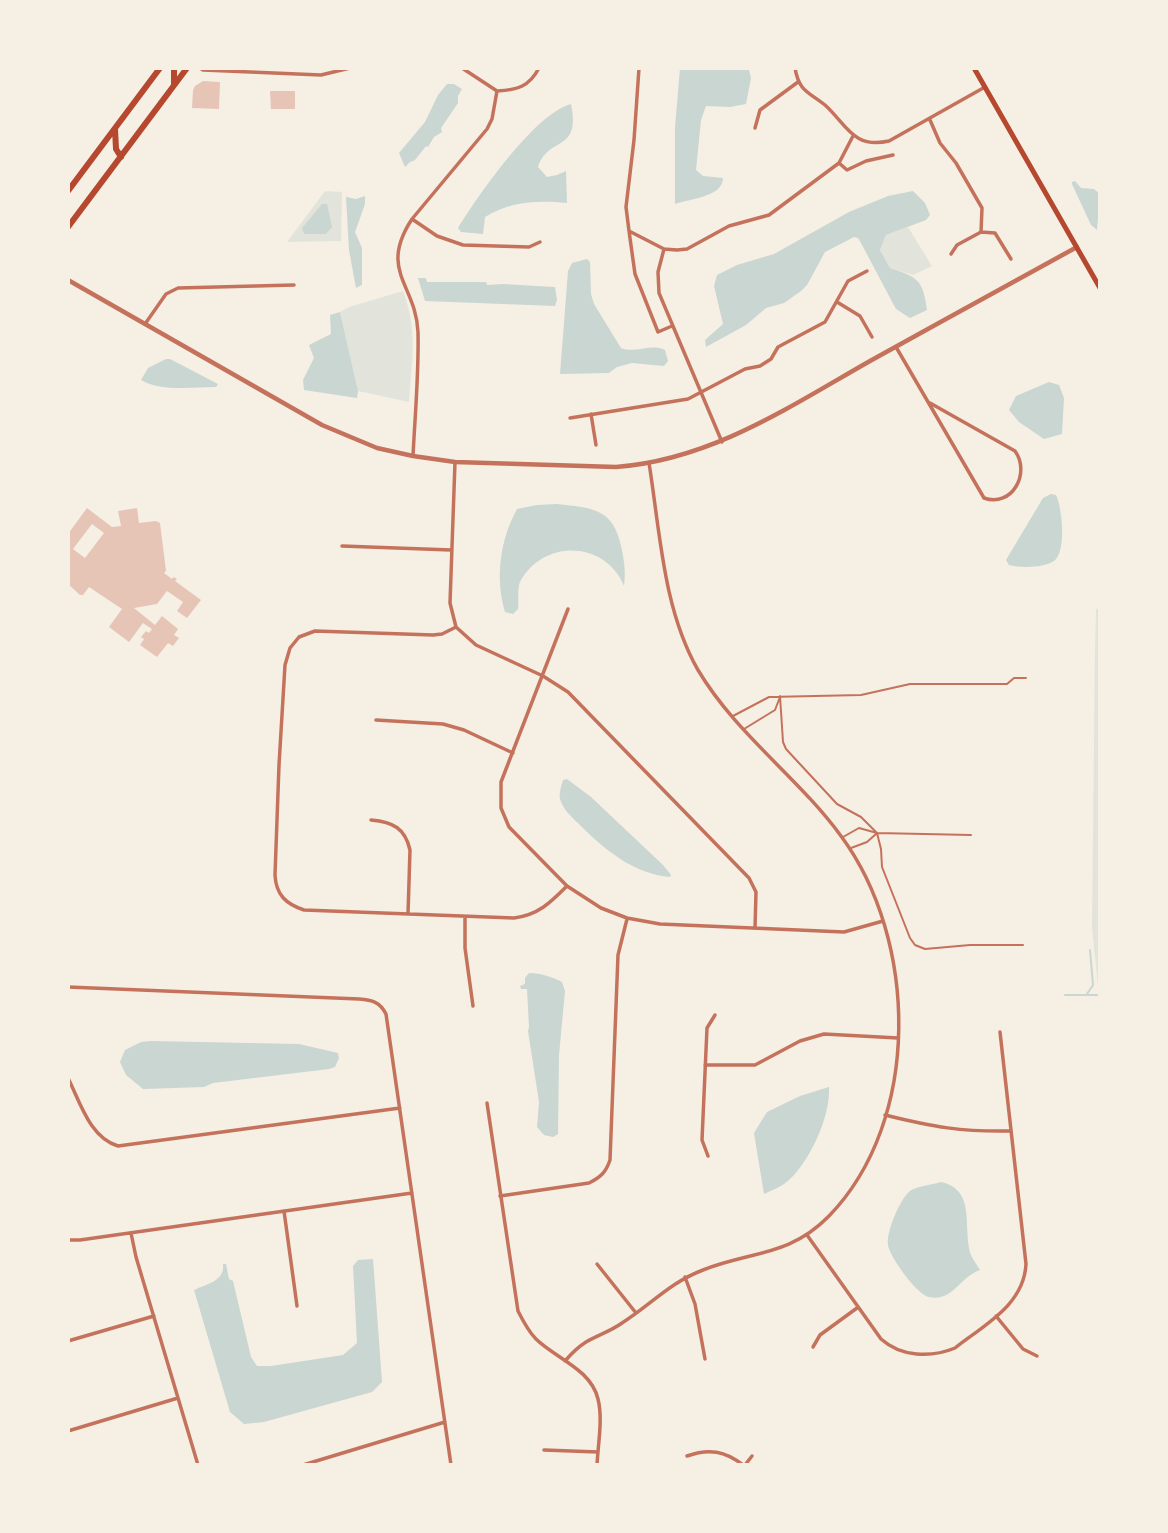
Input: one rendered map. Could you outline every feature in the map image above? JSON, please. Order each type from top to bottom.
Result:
[{"type":"main road","points":[[68,191],[160,68]]},
{"type":"main road","points":[[174,68],[174,86]]},
{"type":"main road","points":[[68,227],[187,68]]},
{"type":"main road","points":[[974,68],[1100,288]]},
{"type":"main road","points":[[115,129],[116,149],[121,157]]},
{"type":"street","points":[[200,68],[321,75],[350,68]]},
{"type":"street","points":[[462,68],[497,91],[524,86],[539,68]]},
{"type":"street","points":[[639,68],[635,140],[626,208],[635,274],[658,332],[672,326]]},
{"type":"street","points":[[795,68],[798,82],[807,94],[831,111],[853,135],[872,142],[889,141],[985,87]]},
{"type":"street","points":[[755,128],[760,110],[798,82]]},
{"type":"street","points":[[413,456],[417,321],[401,281],[398,261],[401,241],[412,219],[487,129],[497,91]]},
{"type":"street","points":[[930,119],[940,144],[957,163],[982,208],[981,232]]},
{"type":"street","points":[[629,231],[664,249],[687,249],[729,226],[769,215],[839,163],[853,135]]},
{"type":"street","points":[[839,163],[847,170],[866,161],[892,155]]},
{"type":"street","points":[[412,219],[437,236],[463,245],[529,247],[540,242]]},
{"type":"street","points":[[951,254],[957,245],[981,232],[995,233],[1011,259]]},
{"type":"street","points":[[68,281],[322,425],[377,448],[455,462],[589,467],[649,463],[693,453],[722,442],[752,428],[1077,247]]},
{"type":"street","points":[[664,249],[658,272],[659,293],[722,442]]},
{"type":"street","points":[[570,418],[688,399],[745,369],[760,366],[771,359],[778,348],[825,322],[848,281],[867,271]]},
{"type":"street","points":[[145,324],[166,294],[178,288],[294,285]]},
{"type":"street","points":[[837,302],[860,316],[872,337]]},
{"type":"street","points":[[896,347],[984,498],[1000,501],[1008,496],[1023,469],[1016,451],[930,403]]},
{"type":"street","points":[[591,414],[596,446]]},
{"type":"street","points":[[455,462],[450,603],[456,627],[476,645],[543,676],[568,692],[750,878],[756,892],[755,928]]},
{"type":"street","points":[[565,1361],[588,1340],[615,1328],[662,1291],[685,1278],[706,1268],[769,1253],[807,1235],[839,1205],[858,1180],[873,1150],[894,1081],[900,1006],[897,977],[891,944],[868,883],[842,837],[743,729],[698,670],[674,609],[649,463]]},
{"type":"street","points":[[342,546],[451,550]]},
{"type":"street","points":[[568,609],[501,782],[500,797],[504,818],[509,827],[567,886],[592,904],[627,919],[660,924],[844,932],[883,921]]},
{"type":"street","points":[[456,627],[433,635],[315,631],[299,637],[290,648],[283,681],[275,875],[278,892],[285,901],[304,910],[527,917],[548,906],[567,886]]},
{"type":"street","points":[[376,720],[443,724],[464,730],[513,753]]},
{"type":"street","points":[[371,820],[394,824],[408,840],[408,914]]},
{"type":"street","points":[[465,917],[465,947],[472,1006]]},
{"type":"street","points":[[500,1196],[589,1183],[607,1170],[610,1160],[618,955],[627,919]]},
{"type":"street","points":[[68,987],[359,999],[377,1002],[386,1014],[451,1465]]},
{"type":"street","points":[[708,1156],[702,1140],[705,1065],[707,1028],[715,1015]]},
{"type":"street","points":[[807,1235],[857,1308],[888,1345],[908,1353],[934,1354],[955,1348],[1019,1294],[1026,1273],[1000,1032]]},
{"type":"street","points":[[705,1065],[755,1065],[800,1041],[824,1034],[898,1038]]},
{"type":"street","points":[[68,1078],[95,1131],[109,1143],[118,1146],[400,1108]]},
{"type":"street","points":[[487,1103],[518,1311],[529,1332],[584,1376],[596,1392],[599,1410],[597,1465]]},
{"type":"street","points":[[885,1115],[942,1129],[972,1132],[1011,1131]]},
{"type":"street","points":[[68,1240],[412,1193]]},
{"type":"street","points":[[284,1211],[297,1306]]},
{"type":"street","points":[[131,1233],[198,1465]]},
{"type":"street","points":[[597,1264],[636,1313]]},
{"type":"street","points":[[685,1278],[695,1304],[705,1359]]},
{"type":"street","points":[[813,1347],[820,1335],[857,1308]]},
{"type":"street","points":[[68,1341],[154,1316]]},
{"type":"street","points":[[996,1316],[1023,1349],[1037,1356]]},
{"type":"street","points":[[68,1431],[178,1398]]},
{"type":"street","points":[[303,1465],[445,1422]]},
{"type":"street","points":[[544,1450],[598,1452]]},
{"type":"street","points":[[687,1456],[701,1451],[720,1452],[744,1465],[752,1456]]},
{"type":"lane","points":[[732,716],[763,699],[780,696],[861,695],[910,684],[1007,684],[1014,678],[1026,678]]},
{"type":"lane","points":[[743,729],[775,710],[780,696]]},
{"type":"lane","points":[[780,696],[783,742],[786,748],[837,804],[861,817],[877,833],[882,867],[915,945],[925,949],[970,945],[1023,945]]},
{"type":"lane","points":[[842,837],[859,828],[877,833],[971,835]]},
{"type":"lane","points":[[849,848],[867,842],[877,833]]},
{"type":"shaded area","points":[[680,68],[745,68],[749,70],[751,78],[746,104],[730,107],[706,106],[701,120],[696,170],[703,176],[723,178],[722,184],[712,193],[675,204],[675,127]]},
{"type":"shaded area","points":[[447,84],[454,84],[462,89],[458,103],[441,128],[442,132],[405,167],[399,153],[425,122],[438,95]]},
{"type":"shaded area","points":[[571,104],[572,130],[568,137],[543,157],[538,167],[547,177],[566,171],[567,203],[535,202],[515,205],[485,217],[483,234],[461,232],[458,228],[479,197],[524,139],[556,111]]},
{"type":"shaded area","points":[[1075,181],[1081,188],[1094,189],[1100,194],[1097,230],[1091,225],[1072,184]]},
{"type":"shaded area","points":[[325,191],[342,192],[341,241],[287,242]]},
{"type":"shaded area","points":[[913,191],[925,203],[930,215],[926,220],[886,235],[880,250],[890,268],[913,277],[921,286],[927,310],[910,318],[896,309],[861,243],[854,237],[825,252],[801,291],[784,303],[766,308],[746,325],[706,347],[705,340],[723,324],[714,286],[717,275],[737,265],[774,254],[849,212],[888,196]]},
{"type":"shaded area","points":[[365,196],[365,204],[355,232],[362,248],[362,285],[356,288],[349,250],[346,197],[356,199]]},
{"type":"shaded area","points":[[322,204],[327,204],[332,227],[326,234],[304,234],[302,228]]},
{"type":"shaded area","points":[[908,227],[932,266],[913,275],[890,268],[880,250],[886,235]]},
{"type":"shaded area","points":[[587,259],[590,262],[594,304],[621,348],[665,350],[668,361],[664,366],[632,363],[617,367],[609,373],[560,374],[568,271],[572,263]]},
{"type":"shaded area","points":[[418,278],[426,278],[427,282],[486,282],[487,285],[555,287],[557,300],[555,306],[425,301]]},
{"type":"shaded area","points":[[403,291],[412,332],[409,402],[358,391],[340,312]]},
{"type":"shaded area","points":[[340,312],[358,391],[357,398],[304,390],[303,380],[314,358],[309,345],[331,334],[330,315]]},
{"type":"shaded area","points":[[166,359],[218,384],[216,387],[167,387],[141,380],[148,368]]},
{"type":"shaded area","points":[[1049,382],[1059,385],[1064,398],[1062,434],[1044,439],[1019,422],[1009,410],[1016,396]]},
{"type":"shaded area","points":[[1056,495],[1060,509],[1062,539],[1058,556],[1054,561],[1038,566],[1009,565],[1006,560],[1043,498]]},
{"type":"shaded area","points":[[557,504],[591,509],[613,524],[623,556],[624,586],[615,571],[603,560],[589,553],[558,552],[543,558],[530,568],[519,585],[518,609],[513,614],[505,612],[500,573],[503,546],[511,521],[517,509]]},
{"type":"shaded area","points":[[1100,608],[1100,1005],[1092,928],[1096,609]]},
{"type":"shaded area","points":[[567,779],[591,797],[663,865],[670,877],[633,866],[611,853],[591,836],[561,802],[563,780]]},
{"type":"shaded area","points":[[529,973],[562,982],[565,991],[559,1055],[558,1134],[553,1137],[544,1135],[537,1127],[539,1102],[528,1031],[527,989],[521,989],[520,986],[525,984]]},
{"type":"shaded area","points":[[141,1042],[299,1044],[338,1053],[339,1058],[335,1067],[329,1069],[213,1083],[204,1087],[143,1089],[126,1075],[120,1062],[125,1050]]},
{"type":"shaded area","points":[[829,1087],[829,1099],[822,1126],[809,1153],[793,1176],[764,1194],[754,1133],[767,1112],[800,1096]]},
{"type":"shaded area","points":[[941,1182],[952,1186],[964,1201],[971,1255],[980,1270],[946,1295],[934,1298],[921,1293],[903,1273],[893,1257],[888,1239],[894,1216],[906,1195],[917,1188]]},
{"type":"shaded area","points":[[373,1259],[382,1382],[372,1392],[264,1422],[244,1424],[230,1412],[194,1290],[218,1278],[223,1264],[226,1264],[229,1279],[233,1281],[251,1357],[257,1366],[343,1355],[357,1343],[353,1266],[358,1260]]},
{"type":"building","points":[[203,81],[220,82],[219,109],[192,108],[193,90]]},
{"type":"building","points":[[270,91],[295,91],[295,109],[271,109]]},
{"type":"building","points":[[87,508],[112,527],[121,526],[118,511],[137,508],[139,523],[160,523],[166,571],[164,573],[177,579],[175,581],[201,600],[187,618],[177,611],[183,602],[167,591],[157,604],[134,608],[155,625],[162,616],[178,629],[174,635],[179,638],[173,646],[168,643],[157,657],[140,645],[144,639],[141,637],[152,629],[143,623],[129,642],[109,627],[122,609],[89,587],[80,595],[68,584],[68,534]],"holes":[[[92,524],[104,533],[85,558],[73,549]]]},
{"type":"waterway","points":[[1087,994],[1093,985],[1090,950]]},
{"type":"waterway","points":[[1065,995],[1100,995]]}]
